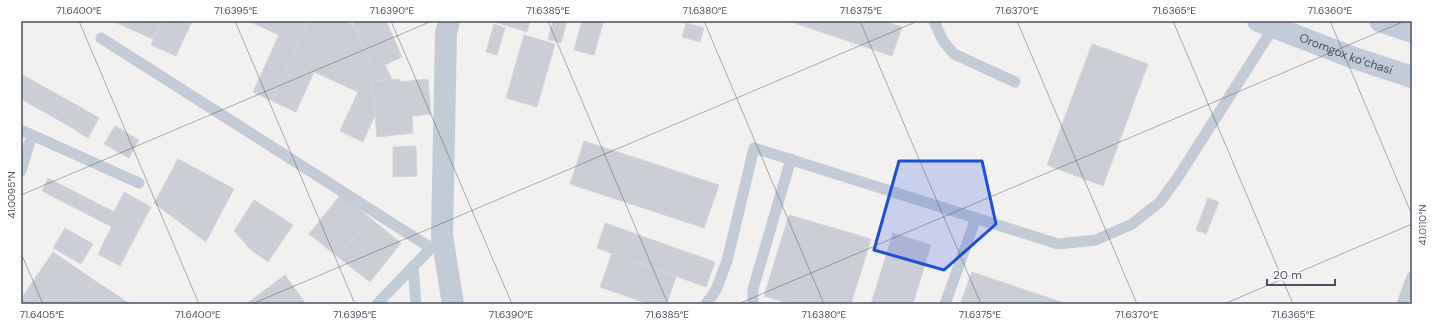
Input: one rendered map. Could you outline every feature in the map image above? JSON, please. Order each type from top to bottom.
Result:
[{"type":"main road","points":[[1380,21],[1412,32]]},
{"type":"main road","name":"Oromgox ko‘chasi","points":[[1270,23],[1354,58],[1412,77]]},
{"type":"street","points":[[444,25],[436,242],[453,304]]},
{"type":"lane","points":[[934,21],[943,41],[954,54],[1015,82]]},
{"type":"lane","points":[[706,304],[716,290],[726,261],[754,148],[1058,244],[1096,240],[1132,224],[1160,202],[1178,177],[1270,23]]},
{"type":"lane","points":[[101,38],[436,242],[377,304]]},
{"type":"lane","points":[[21,130],[139,183]]},
{"type":"lane","points":[[21,171],[32,135]]},
{"type":"lane","points":[[753,304],[753,289],[791,159]]},
{"type":"lane","points":[[945,304],[976,218]]},
{"type":"lane","points":[[413,266],[416,304]]},
{"type":"lane","points":[[1402,304],[1412,277]]},
{"type":"highlighted area","points":[[899,161],[982,161],[996,224],[944,270],[874,250]]},
{"type":"building","points":[[112,21],[162,21],[153,39]]},
{"type":"building","points":[[162,21],[192,21],[176,56],[151,45]]},
{"type":"building","points":[[248,21],[308,21],[272,101],[253,92],[279,35]]},
{"type":"building","points":[[308,21],[344,21],[355,26],[374,70],[385,65],[392,79],[372,81],[375,115],[363,142],[340,131],[358,92],[314,72],[296,112],[272,101]]},
{"type":"building","points":[[357,21],[386,21],[402,57],[374,70],[353,23]]},
{"type":"building","points":[[530,21],[527,32],[495,22]]},
{"type":"building","points":[[553,21],[567,21],[561,43],[548,39]]},
{"type":"building","points":[[582,21],[596,21],[603,23],[594,55],[574,50]]},
{"type":"building","points":[[789,21],[884,21],[902,27],[892,56]]},
{"type":"building","points":[[686,23],[704,28],[700,42],[682,37]]},
{"type":"building","points":[[494,24],[505,28],[497,55],[486,52]]},
{"type":"building","points":[[524,35],[555,44],[537,107],[506,98]]},
{"type":"building","points":[[1092,44],[1148,64],[1103,186],[1047,165]]},
{"type":"building","points":[[21,74],[80,107],[69,126],[21,99]]},
{"type":"building","points":[[400,79],[400,82],[428,79],[431,114],[412,116],[413,133],[377,137],[372,81]]},
{"type":"building","points":[[80,107],[99,118],[88,138],[69,126]]},
{"type":"building","points":[[115,126],[139,140],[129,158],[104,144]]},
{"type":"building","points":[[584,141],[719,185],[704,228],[570,184]]},
{"type":"building","points":[[416,146],[417,176],[393,177],[393,147]]},
{"type":"building","points":[[178,159],[234,189],[220,215],[164,185]]},
{"type":"building","points":[[48,178],[118,214],[112,227],[42,191]]},
{"type":"building","points":[[164,185],[220,215],[206,242],[154,203]]},
{"type":"building","points":[[124,192],[151,207],[120,266],[98,254],[118,214],[114,212]]},
{"type":"building","points":[[341,194],[370,218],[338,257],[309,234]]},
{"type":"building","points":[[1208,198],[1219,202],[1206,234],[1196,230]]},
{"type":"building","points":[[254,200],[276,214],[251,250],[234,231]]},
{"type":"building","points":[[276,214],[293,225],[268,262],[251,250]]},
{"type":"building","points":[[789,215],[871,239],[851,304],[791,304],[764,296]]},
{"type":"building","points":[[370,218],[401,243],[370,282],[338,257]]},
{"type":"building","points":[[605,223],[715,262],[706,287],[597,248]]},
{"type":"building","points":[[65,228],[93,244],[81,264],[53,248]]},
{"type":"building","points":[[893,233],[931,245],[913,304],[871,304]]},
{"type":"building","points":[[53,252],[94,280],[77,304],[21,304],[21,299]]},
{"type":"building","points":[[612,253],[676,276],[667,304],[649,304],[600,287]]},
{"type":"building","points":[[972,272],[1067,304],[960,304]]},
{"type":"building","points":[[285,275],[306,304],[246,304]]},
{"type":"building","points":[[94,280],[130,304],[77,304]]}]
